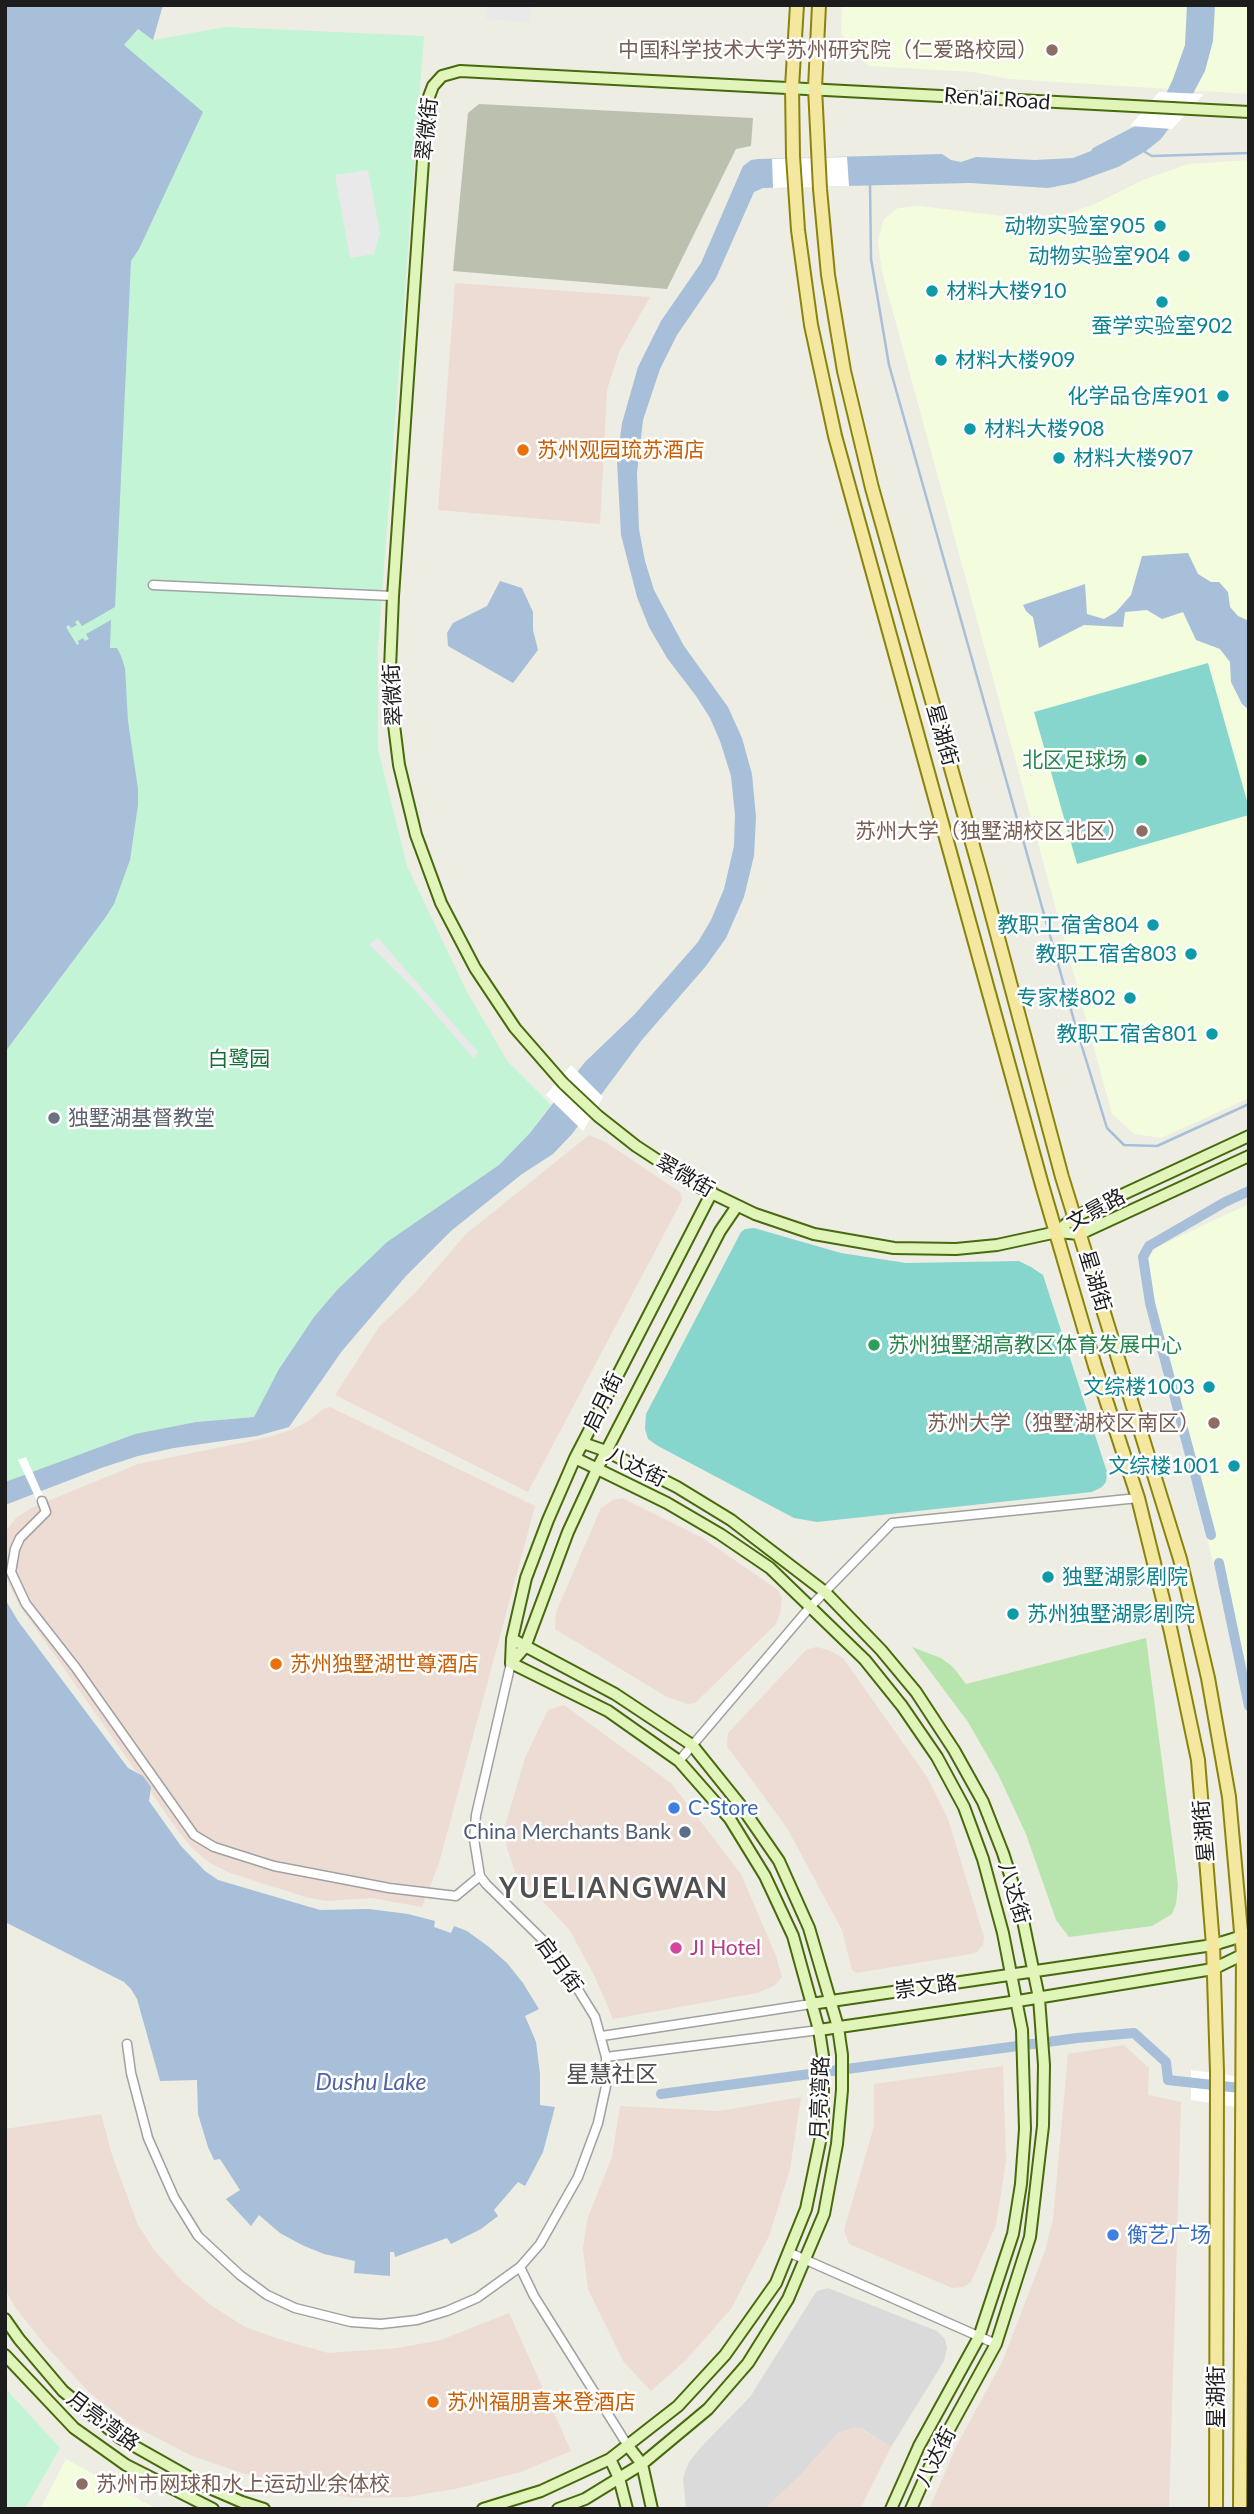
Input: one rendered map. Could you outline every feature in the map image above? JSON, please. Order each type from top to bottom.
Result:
[{"type":"main road","name":"星湖街","points":[[797,5],[792,87],[795,189],[811,325],[838,448],[1034,1158],[1095,1366],[1138,1498],[1174,1643],[1198,1760],[1213,1945],[1217,2072],[1216,2509]]},
{"type":"main road","name":"星湖街","points":[[820,5],[815,88],[820,189],[828,275],[844,371],[870,477],[1074,1217],[1180,1559],[1208,1678],[1229,1797],[1246,1936],[1241,2073],[1240,2509]]},
{"type":"street","name":"翠微街","points":[[792,87],[460,71],[442,76],[433,86],[427,106],[390,669],[396,741],[407,800],[424,858],[452,925],[475,968],[515,1028],[563,1083],[598,1116],[656,1160],[737,1206],[814,1234],[894,1248],[976,1247],[1057,1232]]},
{"type":"street","name":"Ren'ai Road","points":[[792,87],[1249,112]]},
{"type":"street","points":[[153,585],[393,596]]},
{"type":"street","name":"文景路","points":[[1057,1232],[1074,1217],[1249,1136]]},
{"type":"street","name":"文景路","points":[[1057,1232],[1080,1234],[1249,1156]]},
{"type":"street","name":"启月街","points":[[127,2044],[131,2073],[148,2138],[174,2197],[198,2236],[240,2275],[267,2295],[295,2308],[351,2322],[381,2324],[417,2319],[447,2311],[477,2298],[520,2267],[540,2244],[579,2177],[598,2123],[606,2087],[606,2057],[595,2017],[554,1951],[480,1875],[474,1839],[475,1815],[511,1663],[512,1639],[526,1578],[575,1458],[712,1192]]},
{"type":"street","name":"启月街","points":[[511,1663],[525,1647],[568,1532],[597,1469],[720,1231],[737,1206]]},
{"type":"street","name":"八达街","points":[[583,1443],[606,1451],[731,1520],[825,1592],[881,1650],[916,1692],[983,1802],[1020,1906],[1039,1998],[1044,2065],[1039,2173],[1030,2237],[996,2344],[935,2455],[911,2509]]},
{"type":"street","name":"八达街","points":[[575,1458],[667,1503],[770,1568],[865,1660],[902,1706],[937,1758],[964,1807],[983,1858],[1013,1975],[1022,2030],[1025,2129],[1021,2184],[1015,2222],[995,2294],[979,2337],[919,2446],[891,2509]]},
{"type":"street","points":[[679,1761],[810,1608],[892,1523],[1138,1498]]},
{"type":"street","points":[[42,1501],[46,1512],[20,1538],[11,1572],[26,1604],[76,1668],[194,1835],[214,1847],[274,1866],[389,1888],[456,1896],[480,1875]]},
{"type":"street","name":"月亮湾路","points":[[512,1639],[615,1694],[692,1745],[741,1806],[779,1861],[809,1928],[838,2027],[842,2055],[837,2144],[824,2214],[788,2299],[748,2363],[708,2409],[642,2464],[585,2499],[558,2509]]},
{"type":"street","name":"月亮湾路","points":[[483,2509],[541,2490],[610,2459],[678,2406],[725,2355],[776,2283],[806,2209],[823,2127],[823,2056],[819,2030],[793,1936],[765,1876],[730,1819],[679,1761],[608,1711],[511,1663]]},
{"type":"street","name":"崇文路","points":[[602,2036],[1213,1945],[1246,1936]]},
{"type":"street","name":"崇文路","points":[[606,2057],[1039,1998],[1213,1969],[1246,1952]]},
{"type":"street","points":[[788,2252],[996,2344]]},
{"type":"street","points":[[520,2267],[534,2296],[642,2464],[652,2509]]},
{"type":"street","name":"月亮湾路","points":[[5,2319],[63,2391],[120,2438],[205,2486],[264,2509]]},
{"type":"street","name":"月亮湾路","points":[[5,2355],[74,2428],[126,2465],[213,2509]]},
{"type":"street","points":[[610,2459],[619,2478],[627,2509]]},
{"type":"shaded area","points":[[487,5],[531,5],[530,22],[486,19]]},
{"type":"shaded area","name":"中国科学技术大学苏州研究院（仁爱路校园）","points":[[842,5],[1249,5],[1249,94],[1009,79],[973,72],[869,66],[841,33]]},
{"type":"shaded area","points":[[479,104],[753,118],[751,146],[736,149],[667,289],[453,271],[468,113]]},
{"type":"shaded area","name":"苏州大学（独墅湖校区北区）","points":[[1249,160],[1249,1098],[1161,1138],[1134,1134],[1112,1114],[882,272],[878,241],[884,219],[898,208],[920,206],[1002,216],[1065,215],[1097,203],[1143,180],[1188,164]]},
{"type":"shaded area","points":[[368,170],[380,233],[374,254],[350,258],[335,175]]},
{"type":"shaded area","name":"苏州观园琉苏酒店","points":[[455,283],[650,297],[619,352],[607,390],[600,524],[438,510]]},
{"type":"shaded area","name":"北区足球场","points":[[1208,663],[1249,815],[1077,864],[1034,712]]},
{"type":"shaded area","points":[[378,938],[478,1052],[474,1059],[413,988],[369,944]]},
{"type":"shaded area","points":[[589,1135],[607,1143],[681,1193],[682,1200],[528,1492],[335,1395],[379,1327],[417,1291],[466,1234]]},
{"type":"shaded area","name":"苏州大学（独墅湖校区南区）","points":[[1249,1204],[1249,1671],[1213,1563],[1147,1283],[1147,1261],[1155,1248]]},
{"type":"shaded area","name":"苏州独墅湖高教区体育发展中心","points":[[754,1228],[841,1253],[906,1263],[1019,1261],[1043,1275],[1107,1472],[1106,1482],[1092,1492],[817,1522],[794,1518],[648,1439],[645,1429],[646,1414],[741,1232]]},
{"type":"shaded area","name":"苏州独墅湖世尊酒店","points":[[330,1407],[535,1506],[439,1863],[422,1907],[371,1898],[328,1901],[309,1898],[230,1873],[210,1863],[192,1848],[178,1831],[18,1603],[5,1575],[5,1532],[16,1518],[31,1508],[138,1464],[261,1439],[291,1430]]},
{"type":"shaded area","points":[[622,1498],[701,1537],[778,1590],[782,1598],[776,1624],[695,1703],[688,1704],[667,1697],[555,1629],[556,1612],[601,1508]]},
{"type":"shaded area","points":[[816,1647],[843,1658],[927,1777],[948,1819],[984,1937],[983,1945],[977,1952],[856,1973],[852,1970],[842,1930],[787,1828],[727,1746],[728,1733],[806,1650]]},
{"type":"shaded area","points":[[564,1705],[671,1783],[741,1874],[776,1956],[782,1977],[774,1986],[757,1993],[613,2019],[595,1977],[569,1929],[515,1872],[507,1848],[505,1826],[525,1758],[548,1710]]},
{"type":"shaded area","name":"衡艺广场","points":[[1124,2045],[1149,2068],[1148,2095],[1181,2102],[1169,2509],[929,2509],[956,2447],[1003,2360],[1045,2251],[1053,2219],[1068,2054]]},
{"type":"shaded area","points":[[1003,2066],[1006,2161],[996,2225],[971,2282],[964,2287],[952,2288],[849,2244],[844,2230],[874,2126],[874,2084]]},
{"type":"shaded area","points":[[801,2097],[790,2169],[769,2236],[731,2309],[686,2360],[651,2391],[623,2361],[588,2289],[583,2248],[587,2220],[612,2157],[620,2106],[719,2111]]},
{"type":"shaded area","points":[[101,2114],[112,2155],[138,2225],[155,2251],[182,2281],[212,2306],[245,2327],[328,2353],[398,2348],[441,2340],[509,2313],[571,2451],[521,2472],[455,2489],[407,2497],[353,2498],[300,2490],[239,2472],[190,2455],[130,2424],[90,2393],[45,2345],[15,2307],[5,2289],[5,2129]]},
{"type":"shaded area","points":[[828,2288],[937,2331],[945,2339],[947,2348],[944,2361],[891,2447],[861,2428],[838,2433],[801,2475],[765,2509],[686,2509],[683,2478],[689,2462],[750,2397],[814,2295],[817,2291]]},
{"type":"shaded area","points":[[854,2427],[891,2447],[860,2509],[765,2509],[801,2475],[838,2433]]},
{"type":"shaded area","name":"苏州市网球和水上运动业余体校","points":[[66,2459],[157,2509],[40,2509]]},
{"type":"green space","name":"白鹭园","points":[[225,27],[424,36],[378,647],[378,749],[407,866],[467,992],[508,1062],[551,1105],[530,1133],[499,1165],[387,1242],[337,1290],[314,1317],[279,1369],[254,1417],[196,1422],[135,1434],[5,1482],[5,600],[58,121],[138,29],[154,40]]},
{"type":"green space","points":[[1146,1638],[1178,1885],[1176,1904],[1172,1914],[1152,1926],[1069,1937],[1056,1920],[1026,1834],[998,1774],[968,1722],[912,1647],[941,1658],[953,1667],[966,1684]]},
{"type":"green space","points":[[5,2388],[60,2448],[25,2509],[5,2509]]},
{"type":"water","points":[[5,5],[163,5],[153,40],[138,29],[124,45],[203,112],[131,261],[115,607],[82,626],[78,620],[75,622],[77,625],[66,627],[77,645],[83,638],[85,641],[89,639],[86,634],[111,620],[110,648],[117,648],[125,668],[128,721],[138,789],[130,860],[114,904],[105,918],[5,1052]]},
{"type":"water","points":[[1187,5],[1215,5],[1213,41],[1205,71],[1188,103],[1161,139],[1118,167],[1074,183],[1048,188],[970,183],[763,188],[754,192],[716,278],[677,335],[660,369],[643,420],[637,473],[639,529],[654,590],[684,646],[728,707],[742,738],[752,774],[756,817],[754,856],[744,897],[726,938],[706,966],[641,1041],[572,1134],[553,1154],[522,1174],[451,1231],[406,1276],[342,1351],[289,1427],[257,1436],[138,1456],[5,1505],[5,1482],[135,1434],[196,1422],[254,1417],[279,1369],[314,1317],[337,1290],[387,1242],[499,1165],[530,1133],[585,1062],[634,1015],[698,942],[711,920],[724,889],[734,846],[735,815],[731,776],[710,718],[667,658],[649,627],[637,597],[621,535],[617,461],[622,423],[638,367],[661,321],[701,263],[743,166],[758,159],[942,154],[961,162],[976,157],[1035,160],[1073,158],[1137,125],[1165,96],[1185,45]]},
{"type":"water","points":[[1188,553],[1198,574],[1211,582],[1219,582],[1228,592],[1230,607],[1238,616],[1249,621],[1249,710],[1242,704],[1231,682],[1230,662],[1220,649],[1196,640],[1183,612],[1162,619],[1147,610],[1125,612],[1123,627],[1084,625],[1039,648],[1033,617],[1023,605],[1085,584],[1087,614],[1104,619],[1116,612],[1131,595],[1142,556]]},
{"type":"water","points":[[500,581],[522,588],[533,612],[533,630],[538,650],[513,683],[448,646],[447,633],[453,623],[487,606]]},
{"type":"water","name":"Dushu Lake","points":[[5,1599],[18,1621],[128,1768],[143,1776],[151,1787],[149,1801],[181,1846],[205,1871],[218,1880],[320,1910],[369,1909],[408,1914],[435,1921],[434,1927],[451,1933],[454,1926],[467,1931],[489,1947],[507,1963],[523,1983],[539,2009],[525,2016],[536,2042],[540,2105],[555,2107],[543,2152],[525,2186],[518,2182],[494,2210],[498,2216],[481,2229],[451,2244],[447,2238],[395,2257],[394,2252],[390,2252],[390,2276],[354,2273],[355,2261],[324,2254],[302,2245],[280,2233],[259,2215],[251,2226],[226,2199],[240,2190],[220,2159],[214,2160],[208,2147],[198,2114],[197,2080],[160,2081],[137,1999],[131,1989],[124,1982],[5,1922]]},
{"type":"pier","points":[[1159,92],[1204,94],[1172,129],[1130,126]]},
{"type":"pier","points":[[847,157],[849,186],[773,188],[772,159]]},
{"type":"pier","points":[[571,1065],[603,1097],[583,1131],[546,1095]]},
{"type":"pier","points":[[26,1457],[45,1500],[38,1503],[18,1460]]},
{"type":"pier","points":[[1191,2070],[1249,2078],[1249,2109],[1191,2100]]},
{"type":"waterway","points":[[1145,152],[1152,156],[1249,153]]},
{"type":"waterway","points":[[870,184],[871,259],[889,365],[1075,1024],[1107,1128],[1124,1145],[1157,1146],[1249,1104]]},
{"type":"waterway","points":[[1211,1535],[1150,1303],[1143,1257],[1149,1246],[1249,1191]]},
{"type":"waterway","points":[[1219,1563],[1249,1706]]},
{"type":"waterway","points":[[661,2094],[1077,2038],[1134,2033],[1166,2062],[1168,2080],[1249,2089]]},
{"type":"place","name":"中国科学技术大学苏州研究院（仁爱路校园）","points":[[1052,50]]},
{"type":"place","name":"动物实验室905","points":[[1160,226]]},
{"type":"place","name":"动物实验室904","points":[[1184,256]]},
{"type":"place","name":"材料大楼910","points":[[932,291]]},
{"type":"place","name":"蚕学实验室902","points":[[1162,302]]},
{"type":"place","name":"材料大楼909","points":[[941,360]]},
{"type":"place","name":"化学品仓库901","points":[[1223,396]]},
{"type":"place","name":"材料大楼908","points":[[970,429]]},
{"type":"place","name":"苏州观园琉苏酒店","points":[[523,450]]},
{"type":"place","name":"材料大楼907","points":[[1059,458]]},
{"type":"place","name":"北区足球场","points":[[1141,760]]},
{"type":"place","name":"苏州大学（独墅湖校区北区）","points":[[1142,831]]},
{"type":"place","name":"教职工宿舍804","points":[[1153,925]]},
{"type":"place","name":"教职工宿舍803","points":[[1191,954]]},
{"type":"place","name":"专家楼802","points":[[1130,998]]},
{"type":"place","name":"教职工宿舍801","points":[[1212,1034]]},
{"type":"place","name":"独墅湖基督教堂","points":[[54,1118]]},
{"type":"place","name":"苏州独墅湖高教区体育发展中心","points":[[874,1345]]},
{"type":"place","name":"文综楼1003","points":[[1209,1387]]},
{"type":"place","name":"苏州大学（独墅湖校区南区）","points":[[1214,1423]]},
{"type":"place","name":"文综楼1001","points":[[1234,1466]]},
{"type":"place","name":"独墅湖影剧院","points":[[1048,1577]]},
{"type":"place","name":"苏州独墅湖影剧院","points":[[1013,1614]]},
{"type":"place","name":"苏州独墅湖世尊酒店","points":[[276,1664]]},
{"type":"place","name":"C-Store","points":[[674,1808]]},
{"type":"place","name":"China Merchants Bank","points":[[685,1832]]},
{"type":"place","name":"JI Hotel","points":[[676,1948]]},
{"type":"place","name":"衡艺广场","points":[[1113,2235]]},
{"type":"place","name":"苏州福朋喜来登酒店","points":[[433,2402]]},
{"type":"place","name":"苏州市网球和水上运动业余体校","points":[[82,2484]]},
{"type":"district","name":"YUELIANGWAN","points":[[614,1889]]},
{"type":"district","name":"星慧社区","points":[[612,2075]]}]
